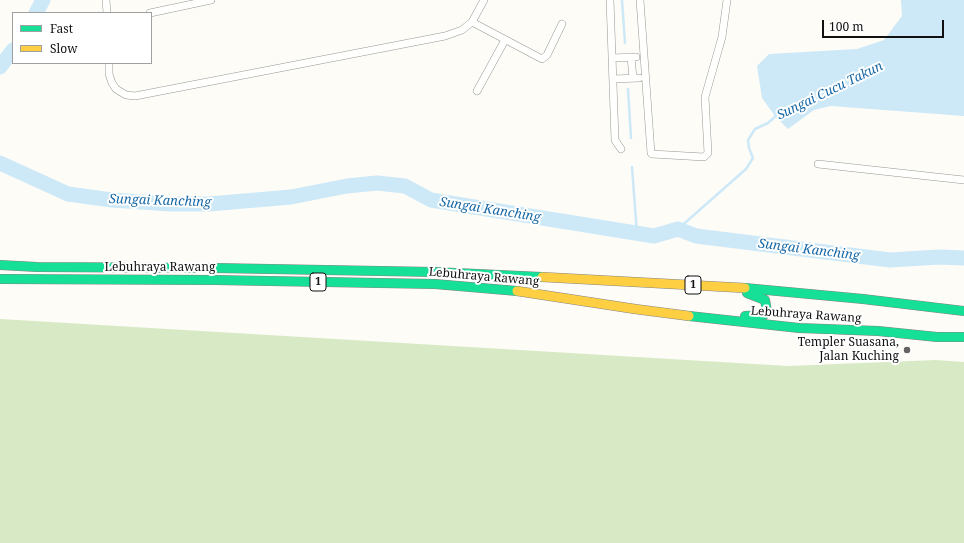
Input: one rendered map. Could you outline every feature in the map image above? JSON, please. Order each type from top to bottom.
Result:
[{"type":"highway","name":"Lebuhraya Rawang","points":[[0,265],[37,267],[214,268],[436,272],[733,287],[863,299],[964,311]]},
{"type":"highway","name":"Lebuhraya Rawang","points":[[0,279],[214,280],[435,284],[528,292],[635,309],[799,328],[878,331],[937,337],[964,337]]},
{"type":"highway","points":[[720,320],[740,316],[764,315],[767,311],[765,300],[733,287]]},
{"type":"street","points":[[106,0],[107,12]]},
{"type":"street","points":[[152,13],[211,0]]},
{"type":"street","points":[[109,64],[109,74],[116,89],[126,95],[135,96],[445,36],[462,30],[472,22],[484,0]]},
{"type":"street","points":[[610,0],[615,140],[621,149]]},
{"type":"street","points":[[640,0],[650,153],[704,156],[708,153],[705,97],[722,37],[727,0]]},
{"type":"street","points":[[472,22],[542,59],[547,55],[562,24]]},
{"type":"street","points":[[477,91],[505,40]]},
{"type":"street","points":[[612,58],[634,57],[636,78],[613,79]]},
{"type":"street","points":[[818,164],[964,180]]},
{"type":"green space","points":[[0,319],[788,366],[936,360],[964,362],[964,543],[0,543]]},
{"type":"water","points":[[901,0],[964,0],[964,116],[831,106],[814,110],[788,129],[775,116],[762,98],[757,66],[769,54],[857,49],[884,40],[902,16]]},
{"type":"waterway","points":[[37,12],[43,0]]},
{"type":"waterway","points":[[622,0],[625,43]]},
{"type":"waterway","points":[[0,67],[12,51]]},
{"type":"waterway","points":[[628,89],[631,138]]},
{"type":"waterway","name":"Sungai Cucu Takun","points":[[678,229],[746,169],[753,158],[748,140],[755,129],[768,123],[777,115]]},
{"type":"waterway","name":"Sungai Kanching","points":[[0,163],[68,194],[112,200],[171,204],[209,204],[291,197],[347,186],[377,183],[405,186],[431,200],[654,236],[678,229],[696,236],[890,260],[939,257],[964,258]]},
{"type":"waterway","points":[[632,167],[637,234]]},
{"type":"traffic: fast","points":[[0,265],[37,267],[215,268],[435,272],[542,277]]},
{"type":"traffic: fast","points":[[0,279],[214,280],[435,284],[517,291]]},
{"type":"traffic: fast","points":[[745,288],[863,299],[964,311]]},
{"type":"traffic: fast","points":[[745,316],[764,315],[767,311],[765,300],[747,293]]},
{"type":"traffic: fast","points":[[689,316],[799,328],[878,331],[937,337],[964,337]]},
{"type":"traffic: slow","points":[[542,277],[745,288]]},
{"type":"traffic: slow","points":[[517,291],[689,316]]},
{"type":"place","name":"Templer Suasana, Jalan Kuching","points":[[907,350]]}]
